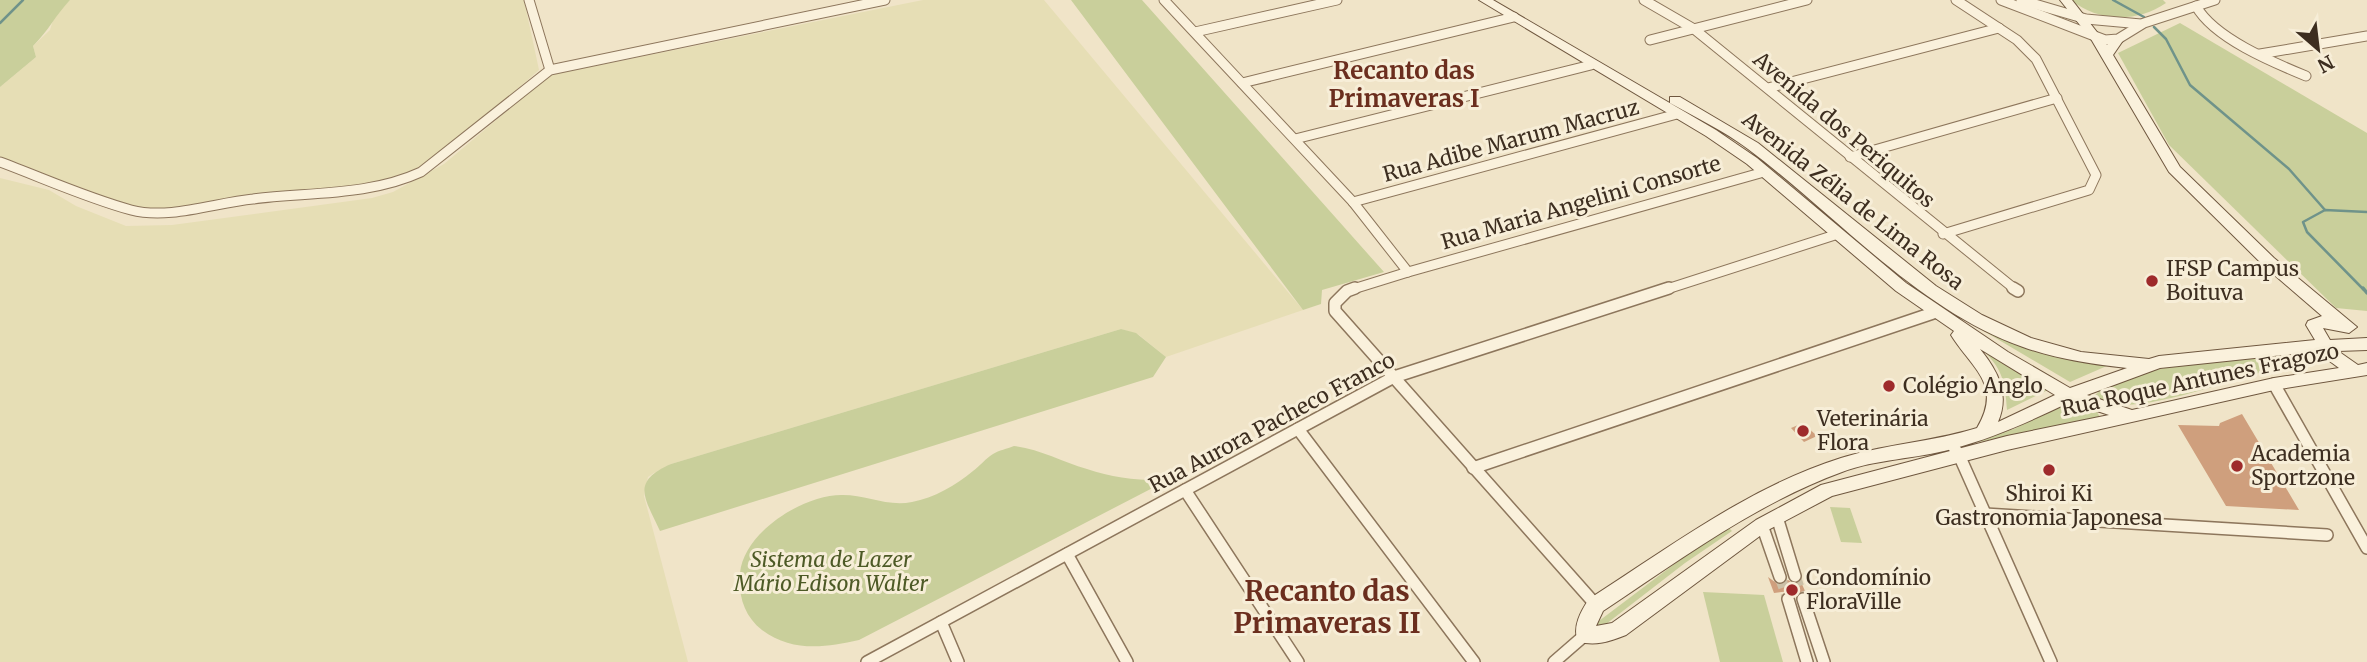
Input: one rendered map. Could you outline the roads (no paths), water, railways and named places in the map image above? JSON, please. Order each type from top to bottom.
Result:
[{"type":"main road","name":"Avenida Zélia de Lima Rosa","points":[[1485,0],[1591,65],[1711,133],[1764,172],[1901,287],[1941,316],[2069,395],[2133,417]]},
{"type":"main road","name":"Avenida Zélia de Lima Rosa","points":[[1502,0],[1601,60],[1751,144],[1916,279],[1974,320],[2033,345],[2068,355],[2114,362],[2159,362]]},
{"type":"main road","points":[[2066,0],[2096,38],[2174,169],[2301,290],[2332,316],[2367,338]]},
{"type":"main road","points":[[2106,55],[2118,39]]},
{"type":"main road","points":[[2301,290],[2324,345],[2336,359],[2361,370]]},
{"type":"main road","name":"Avenida Zélia de Lima Rosa","points":[[1941,316],[1982,363],[1995,386],[1995,415],[1983,433]]},
{"type":"main road","points":[[2314,325],[2326,321],[2349,327]]},
{"type":"main road","name":"Rua Roque Antunes Fragozo","points":[[1955,449],[1983,433],[2018,422],[2069,395],[2159,362],[2324,345],[2367,344]]},
{"type":"main road","name":"Rua Roque Antunes Fragozo","points":[[1596,605],[1736,514],[1768,513],[1784,487],[1844,464],[1955,449],[2133,417],[2274,384],[2361,370]]},
{"type":"main road","points":[[1596,605],[1589,615],[1585,635],[1607,634],[1619,629],[1768,513]]},
{"type":"street","points":[[529,0],[550,70]]},
{"type":"street","points":[[0,162],[132,210],[158,213],[252,199],[373,188],[398,183],[421,172],[550,70],[882,0]]},
{"type":"street","points":[[1164,0],[1353,202],[1408,272]]},
{"type":"street","points":[[1195,32],[1337,0]]},
{"type":"street","name":"Avenida dos Periquitos","points":[[1644,0],[1694,29],[1943,234],[2018,291]]},
{"type":"street","points":[[1650,40],[1807,0]]},
{"type":"street","points":[[1943,234],[2089,190],[2096,174],[2036,59],[1999,28],[1956,0]]},
{"type":"street","points":[[2021,0],[2081,18],[2144,23]]},
{"type":"street","points":[[2006,1],[2096,38],[2118,39],[2144,23],[2215,0]]},
{"type":"street","points":[[2196,6],[2200,16],[2260,54],[2306,76]]},
{"type":"street","points":[[1242,83],[1514,17]]},
{"type":"street","points":[[2100,21],[2115,30],[2118,39]]},
{"type":"street","points":[[1768,88],[1999,28]]},
{"type":"street","points":[[2260,54],[2367,36]]},
{"type":"street","points":[[1296,139],[1591,65]]},
{"type":"street","points":[[1850,157],[2057,98]]},
{"type":"street","name":"Rua Adibe Marum Macruz","points":[[1353,202],[1677,114]]},
{"type":"street","name":"Rua Maria Angelini Consorte","points":[[1394,377],[1335,312],[1334,305],[1347,291],[1764,172]]},
{"type":"street","name":"Rua Aurora Pacheco Franco","points":[[867,662],[1394,377],[1838,234]]},
{"type":"street","points":[[1473,468],[1941,316]]},
{"type":"street","points":[[1394,377],[1596,605]]},
{"type":"street","points":[[2274,384],[2367,548]]},
{"type":"street","points":[[1298,429],[1474,662]]},
{"type":"street","points":[[1955,449],[2051,662]]},
{"type":"street","points":[[1185,490],[1298,662]]},
{"type":"street","points":[[1768,513],[1795,573],[1779,574],[1768,513]]},
{"type":"street","points":[[1985,514],[2328,535]]},
{"type":"street","points":[[1067,554],[1128,662]]},
{"type":"street","points":[[1788,599],[1807,662]]},
{"type":"street","points":[[1803,599],[1824,662]]},
{"type":"street","points":[[941,622],[958,662]]},
{"type":"street","points":[[1554,662],[1585,635]]},
{"type":"street","points":[[1800,640],[1817,642]]},
{"type":"waterway","points":[[0,23],[23,0]]},
{"type":"waterway","points":[[2113,0],[2144,17]]},
{"type":"waterway","points":[[2154,27],[2166,39],[2190,85],[2289,169],[2325,210]]},
{"type":"waterway","points":[[2325,210],[2367,212]]},
{"type":"waterway","points":[[2325,210],[2303,222],[2307,232],[2364,290]]},
{"type":"waterway","points":[[2363,288],[2367,293]]},
{"type":"tunnel","points":[[1795,576],[1803,599]]},
{"type":"tunnel","points":[[1780,577],[1788,599]]},
{"type":"place","name":"IFSP Campus Boituva","points":[[2152,281]]},
{"type":"place","name":"Colégio Anglo","points":[[1889,386]]},
{"type":"place","name":"Veterinária Flora","points":[[1803,431]]},
{"type":"place","name":"Academia Sportzone","points":[[2237,466]]},
{"type":"place","name":"Shiroi Ki Gastronomia Japonesa","points":[[2049,470]]},
{"type":"place","name":"Condomínio FloraVille","points":[[1792,590]]},
{"type":"district","name":"Recanto das Primaveras I","points":[[1404,85]]},
{"type":"district","name":"Recanto das Primaveras II","points":[[1327,607]]},
{"type":"park label","name":"Sistema de Lazer Mário Edison Walter","points":[[831,572]]}]
